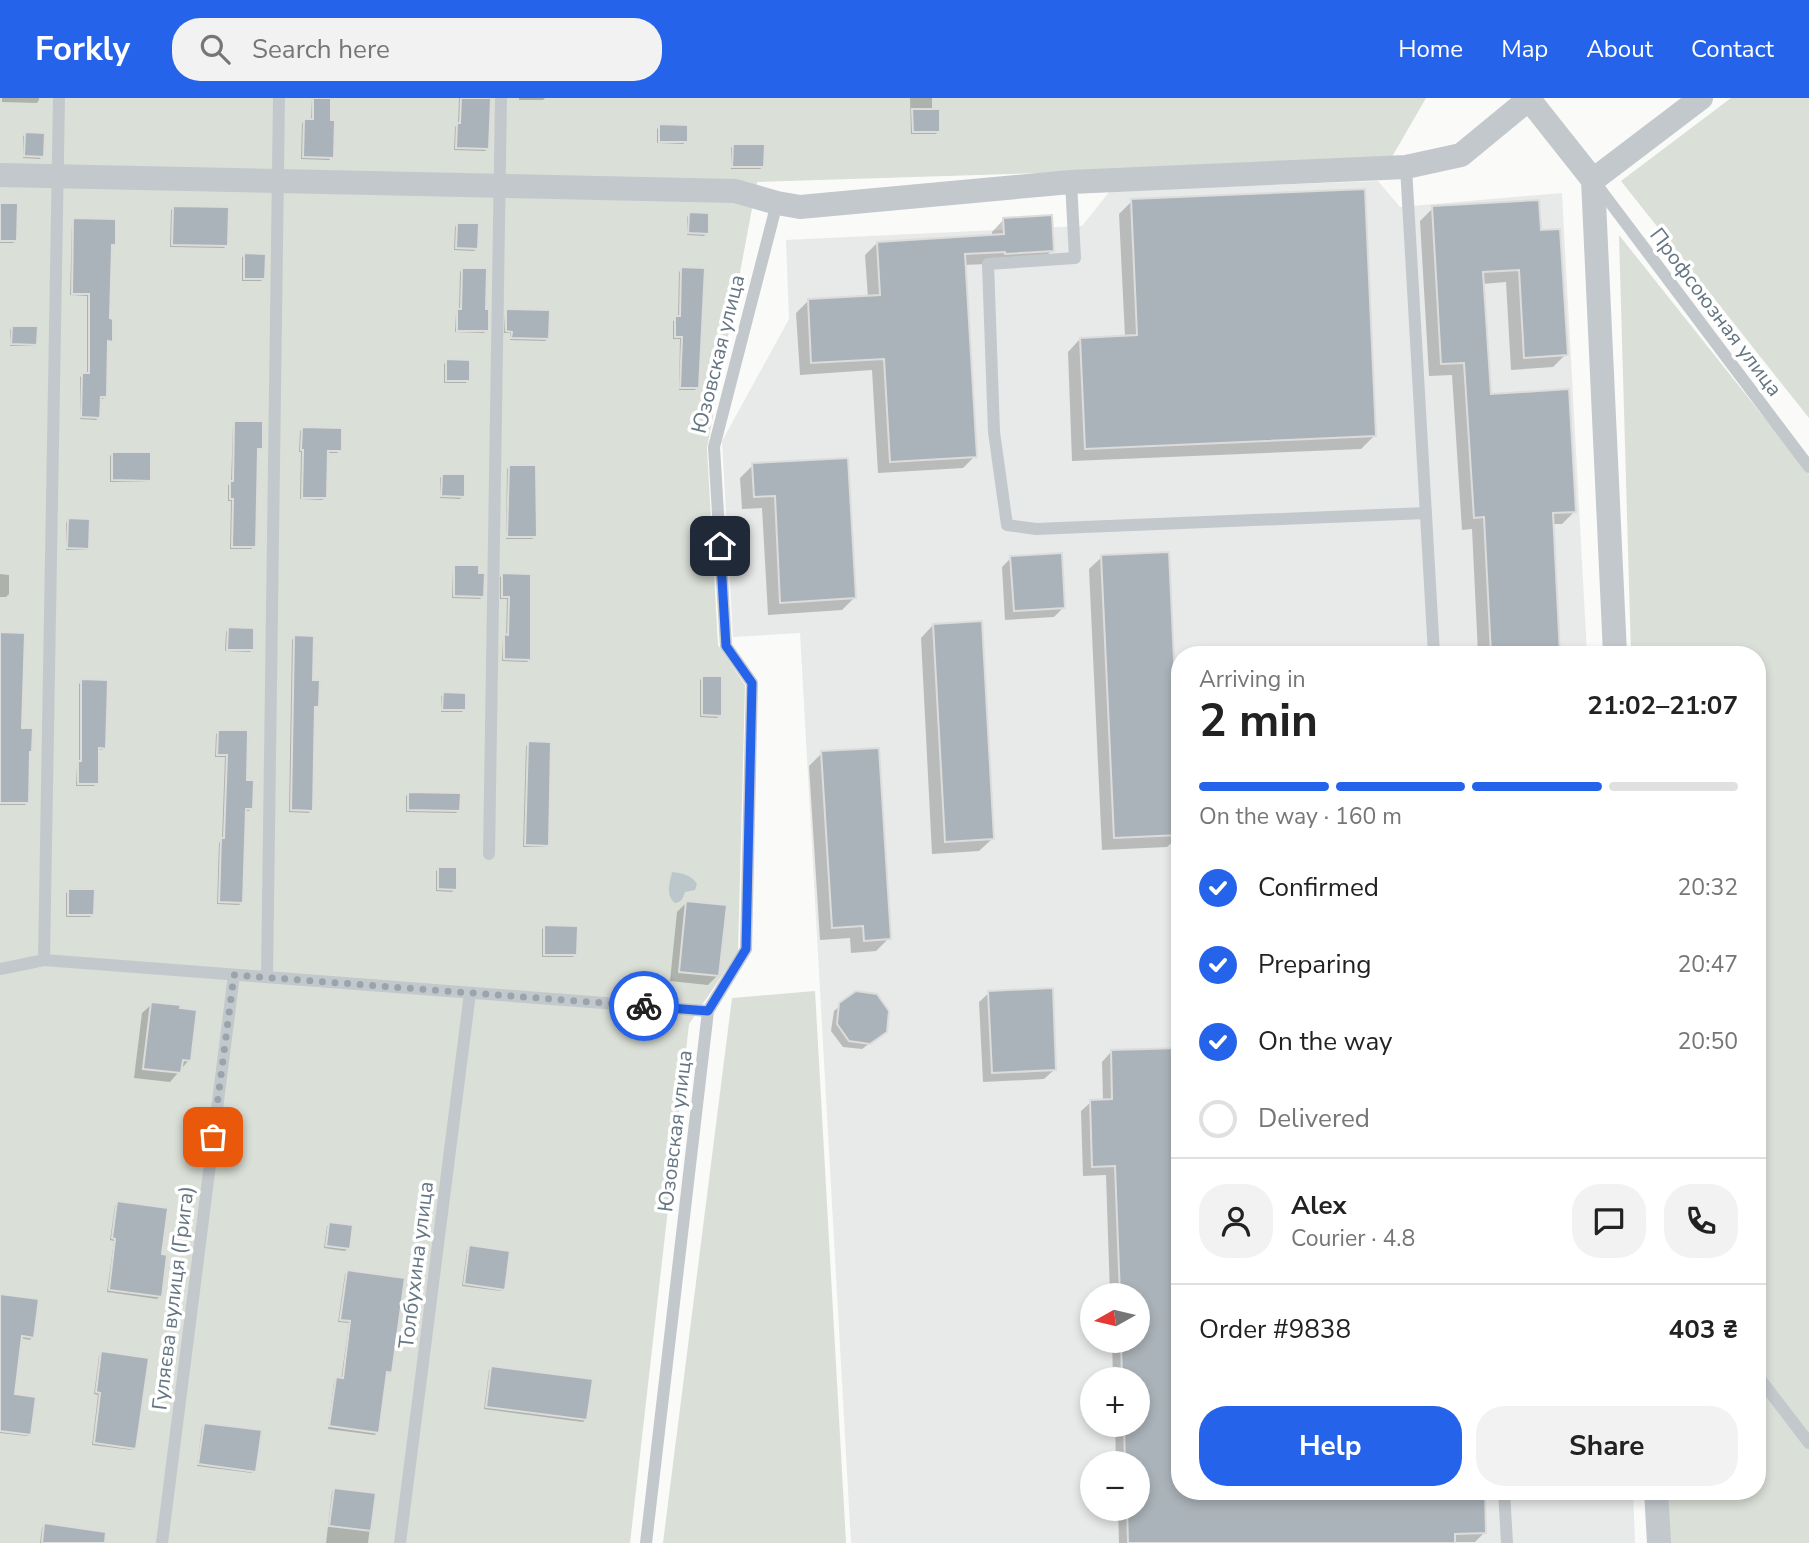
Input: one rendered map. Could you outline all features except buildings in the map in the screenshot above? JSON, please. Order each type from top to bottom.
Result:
[{"type":"street","points":[[1593,180],[1700,98]]},
{"type":"street","points":[[0,175],[736,191],[800,207],[1071,182],[1406,167],[1461,155],[1529,99],[1593,180],[1615,646]]},
{"type":"street","points":[[1657,1500],[1659,1543]]},
{"type":"lane","points":[[44,960],[59,98]]},
{"type":"lane","points":[[267,977],[279,98]]},
{"type":"lane","points":[[489,854],[501,98]]},
{"type":"lane","points":[[1406,167],[1434,646]]},
{"type":"lane","name":"Профсоюзная улица","points":[[1593,180],[1809,467]]},
{"type":"lane","points":[[1071,182],[1074,258],[988,264],[994,432],[1007,525],[1036,529],[1426,513]]},
{"type":"lane","name":"Юзовская улица","points":[[646,1543],[708,1011],[746,949],[752,683],[726,646],[714,447],[777,203]]},
{"type":"lane","points":[[0,969],[44,960],[708,1011]]},
{"type":"lane","name":"Гуляєва вулиця (Грига)","points":[[162,1543],[234,975]]},
{"type":"lane","name":"Толбухина улица","points":[[400,1543],[470,993]]},
{"type":"lane","points":[[1766,1387],[1809,1443]]},
{"type":"lane","points":[[1505,1500],[1507,1543]]},
{"type":"shaded area","points":[[0,98],[1426,98],[1389,162],[757,182],[707,448],[718,645],[745,685],[738,952],[689,1024],[630,1543],[0,1543]]},
{"type":"shaded area","points":[[1731,98],[1809,98],[1809,418],[1621,181]]},
{"type":"shaded area","points":[[1378,181],[1400,207],[1562,193],[1587,646],[1171,646],[1171,1500],[1633,1500],[1635,1543],[851,1543],[800,633],[733,637],[722,441],[789,319],[786,240],[1082,226],[1110,191]]},
{"type":"shaded area","points":[[1619,235],[1809,474],[1809,1543],[1655,1543],[1654,1500],[1766,1500],[1766,646],[1631,646]]},
{"type":"shaded area","points":[[672,872],[683,874],[697,884],[695,890],[685,892],[681,901],[675,903],[669,892]]},
{"type":"shaded area","points":[[815,991],[846,1543],[663,1543],[732,998]]},
{"type":"way so far","points":[[213,1137],[234,975],[644,1006]]},
{"type":"route","points":[[644,1006],[708,1011],[746,949],[752,683],[726,646],[720,546]]}]
